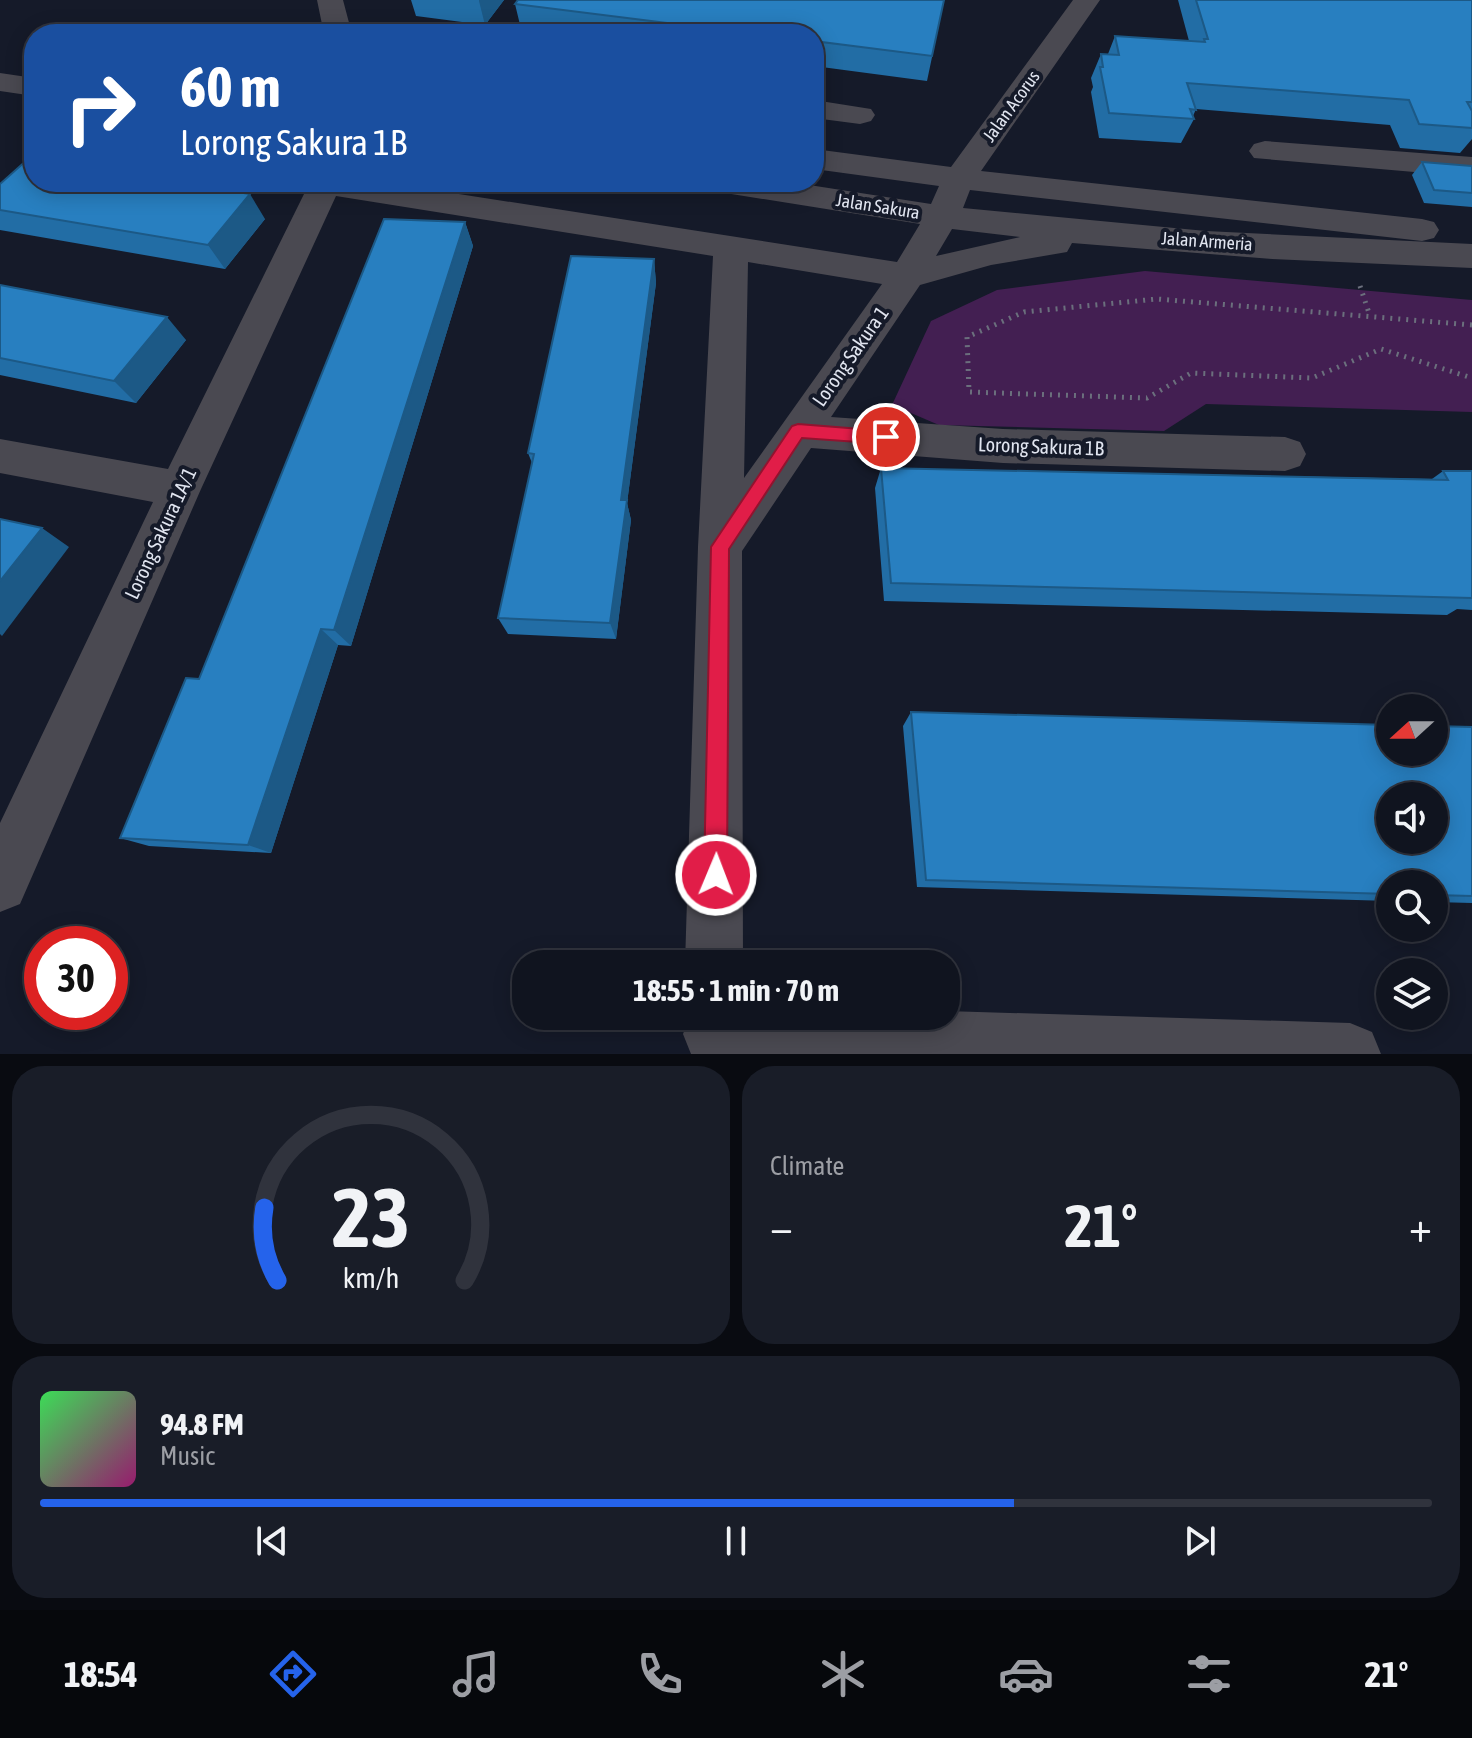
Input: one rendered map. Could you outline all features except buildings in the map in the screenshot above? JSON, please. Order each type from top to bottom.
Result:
[{"type":"street","points":[[330,0],[336,24]]},
{"type":"street","name":"Jalan Acorus","points":[[942,216],[960,177],[1087,0]]},
{"type":"street","points":[[0,82],[24,86]]},
{"type":"street","points":[[824,110],[860,115]]},
{"type":"street","points":[[1265,151],[1472,167]]},
{"type":"street","name":"Jalan Sakura","points":[[824,160],[960,177]]},
{"type":"street","name":"Jalan Armeria","points":[[960,177],[1472,236]]},
{"type":"street","name":"Lorong Sakura 1A/1","points":[[0,884],[316,192]]},
{"type":"street","name":"Lorong Sakura 1A/1","points":[[378,192],[907,276]]},
{"type":"street","name":"Jalan Sakura","points":[[785,192],[942,216]]},
{"type":"street","name":"Jalan Armeria","points":[[942,216],[1349,252],[1472,256]]},
{"type":"street","name":"Lorong Sakura 1","points":[[720,547],[907,276],[942,216]]},
{"type":"street","points":[[907,276],[991,253],[1119,234]]},
{"type":"street","points":[[714,950],[720,547],[731,247]]},
{"type":"street","name":"Lorong Sakura 1B","points":[[798,431],[1003,446],[1285,454]]},
{"type":"street","points":[[0,456],[180,489]]},
{"type":"street","points":[[713,1035],[1350,1054]]},
{"type":"path","points":[[1472,325],[1157,299],[1024,312],[967,337],[969,392],[1147,398],[1191,373],[1312,378],[1381,349],[1472,378]]},
{"type":"shaded area","points":[[1145,271],[1472,300],[1472,412],[1206,404],[1164,431],[939,425],[892,405],[931,321],[997,290]]},
{"type":"route","points":[[716,875],[720,547],[798,431],[886,437]]}]
